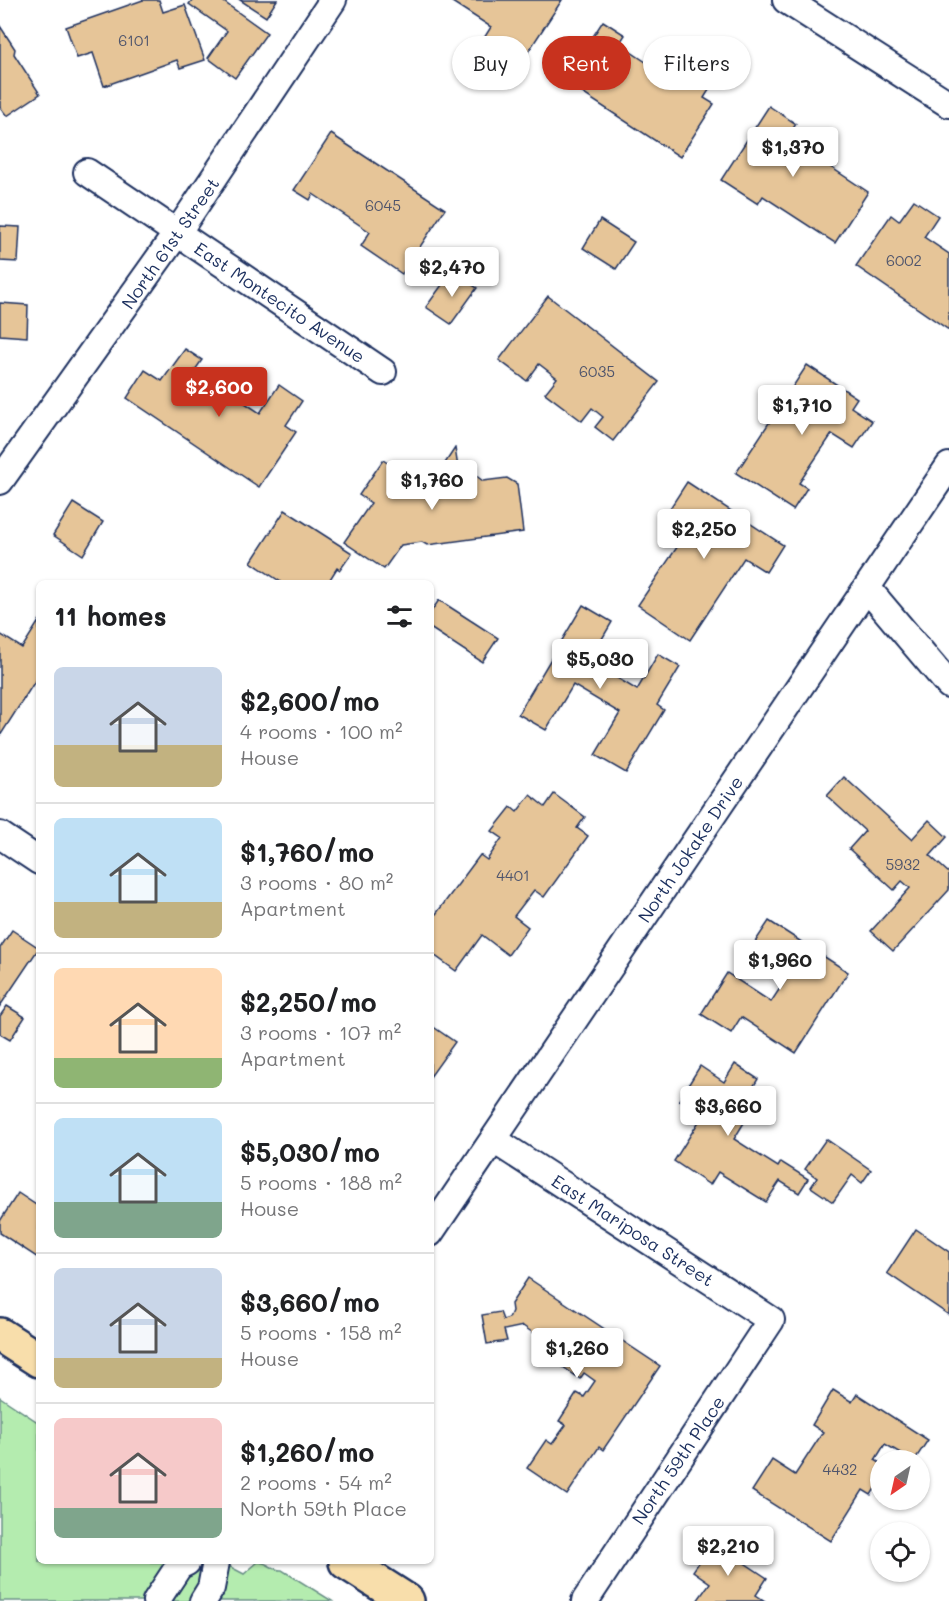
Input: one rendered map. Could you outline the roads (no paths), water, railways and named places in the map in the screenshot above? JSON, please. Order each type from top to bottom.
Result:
[{"type":"main road","points":[[0,1335],[36,1358]]},
{"type":"main road","points":[[349,1564],[407,1601]]},
{"type":"street","name":"North 61st Street","points":[[0,481],[177,233],[333,0]]},
{"type":"street","points":[[786,0],[949,104]]},
{"type":"street","name":"East Montecito Avenue","points":[[87,172],[383,372]]},
{"type":"street","name":"North Jokake Drive","points":[[434,1227],[949,466]]},
{"type":"street","points":[[867,588],[949,685]]},
{"type":"street","points":[[0,835],[36,859]]},
{"type":"street","name":"East Mariposa Street","points":[[494,1140],[771,1320]]},
{"type":"street","name":"North 59th Place","points":[[585,1601],[771,1320]]},
{"type":"street","points":[[156,1601],[179,1566],[183,1564]]},
{"type":"street","points":[[203,1601],[211,1588],[216,1564]]}]
